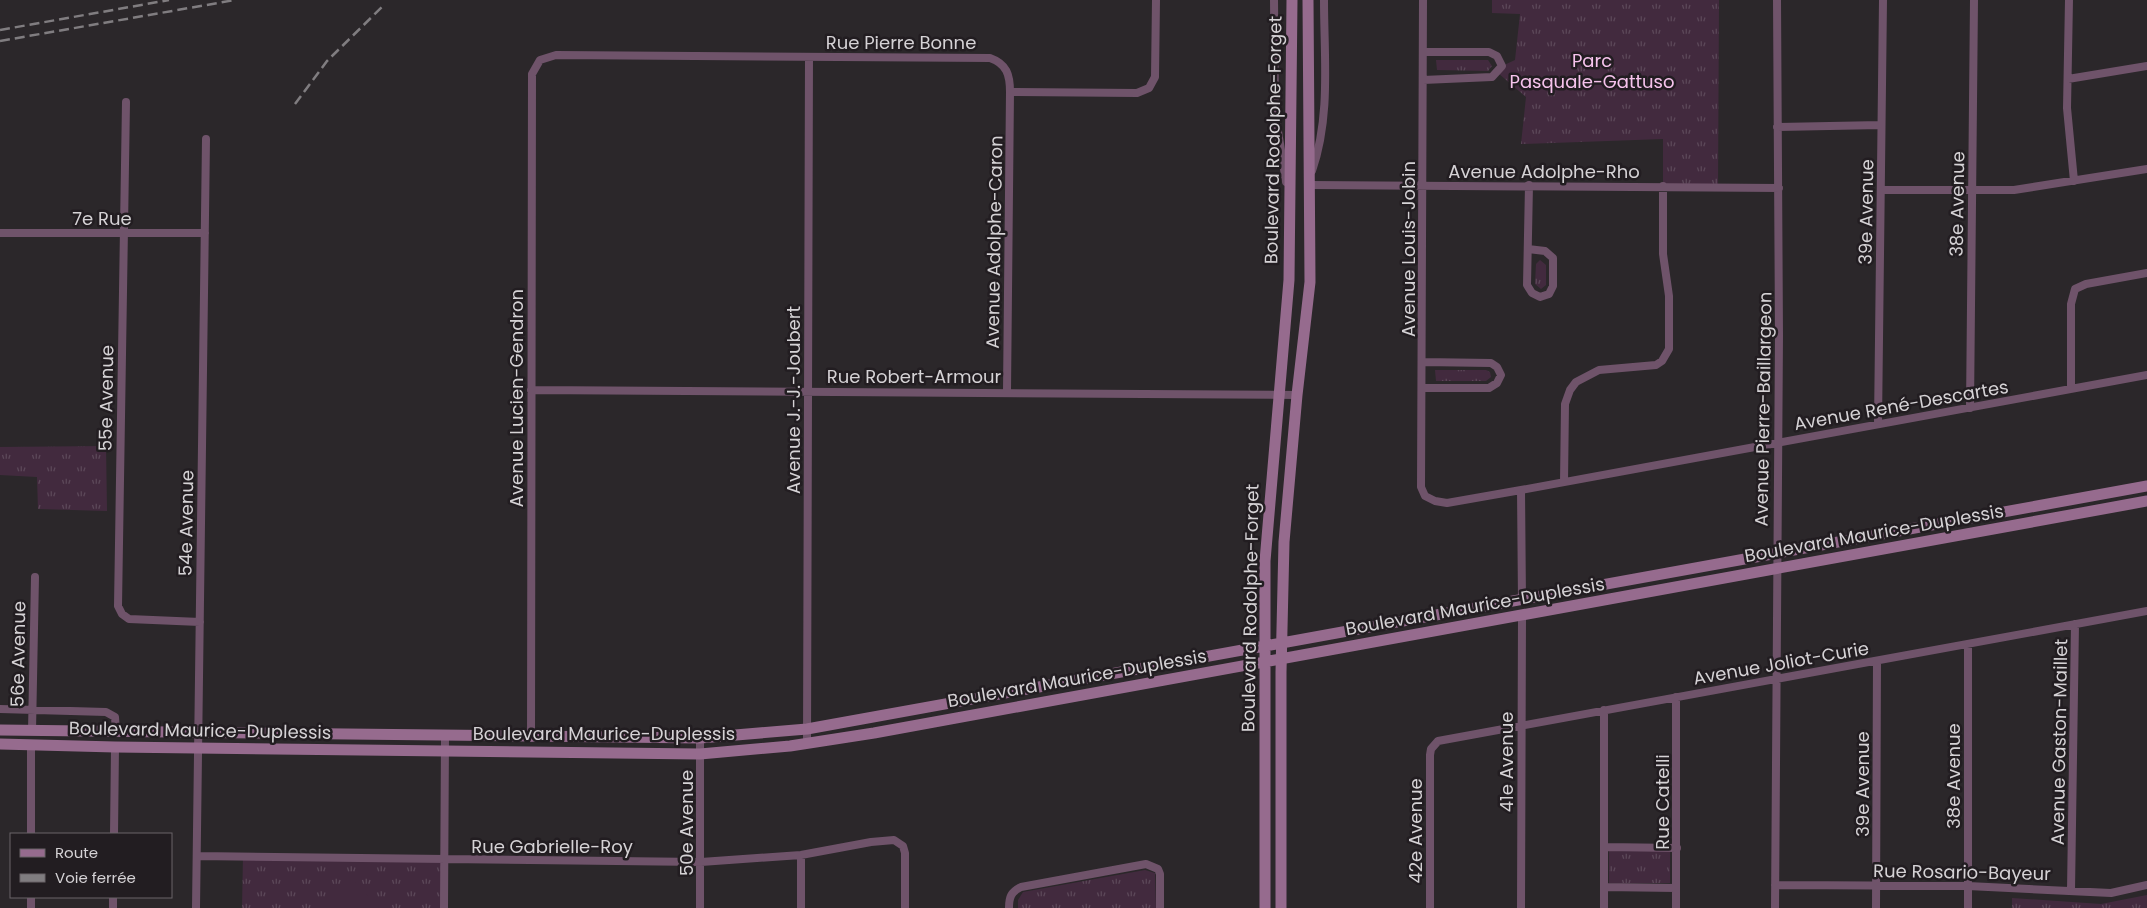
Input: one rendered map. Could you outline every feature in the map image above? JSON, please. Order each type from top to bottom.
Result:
[{"type":"street","points":[[1010,92],[1137,93],[1149,88],[1153,83],[1156,0]]},
{"type":"street","points":[[1274,0],[1275,112],[1290,207]]},
{"type":"street","name":"Boulevard Rodolphe-Forget","points":[[1265,908],[1265,560],[1289,280],[1292,0]]},
{"type":"street","name":"Boulevard Rodolphe-Forget","points":[[1281,908],[1281,659],[1283,643],[1284,542],[1297,395],[1310,282],[1308,0]]},
{"type":"street","name":"Boulevard Rodolphe-Forget","points":[[1310,181],[1320,148],[1325,118],[1324,0]]},
{"type":"street","name":"Avenue Louis-Jobin","points":[[1423,0],[1423,388],[1421,486],[1425,496]]},
{"type":"street","name":"Avenue Pierre-Baillargeon","points":[[1775,908],[1779,188],[1777,0]]},
{"type":"street","name":"39e Avenue","points":[[1878,424],[1883,0]]},
{"type":"street","name":"38e Avenue","points":[[1970,408],[1974,0]]},
{"type":"street","points":[[2069,0],[2069,137],[2074,181]]},
{"type":"street","points":[[1423,52],[1488,52],[1497,56],[1502,66],[1492,77],[1423,80]]},
{"type":"street","name":"Rue Pierre Bonne","points":[[540,60],[556,55],[990,58],[1004,65],[1010,79],[1010,92]]},
{"type":"street","name":"Avenue J.-J.-Joubert","points":[[807,744],[809,57]]},
{"type":"street","name":"Avenue Lucien-Gendron","points":[[531,738],[532,74],[540,60]]},
{"type":"street","points":[[2068,79],[2147,66]]},
{"type":"street","name":"Avenue Adolphe-Caron","points":[[1007,392],[1010,92]]},
{"type":"street","name":"55e Avenue","points":[[126,102],[119,610],[129,619],[200,622]]},
{"type":"street","points":[[1777,127],[1881,124]]},
{"type":"street","name":"54e Avenue","points":[[196,908],[206,139]]},
{"type":"street","points":[[1882,190],[2014,190],[2147,169]]},
{"type":"street","name":"Avenue Adolphe-Rho","points":[[1310,181],[1422,186],[1529,185],[1779,188]]},
{"type":"street","points":[[1528,249],[1546,251],[1553,258],[1553,286],[1549,294],[1540,297],[1532,293],[1527,285],[1529,185]]},
{"type":"street","points":[[1564,482],[1565,404],[1570,390],[1576,382],[1599,370],[1656,365],[1662,361],[1669,349],[1668,296],[1663,254],[1663,186]]},
{"type":"street","name":"7e Rue","points":[[0,233],[205,233]]},
{"type":"street","points":[[2070,389],[2071,304],[2075,289],[2086,284],[2147,272]]},
{"type":"street","name":"Boulevard Rodolphe-Forget","points":[[1289,280],[1310,282]]},
{"type":"street","points":[[1423,362],[1490,363],[1497,367],[1501,374],[1497,383],[1489,388],[1423,388]]},
{"type":"street","name":"Avenue René-Descartes","points":[[1425,496],[1435,502],[1447,503],[2147,375]]},
{"type":"street","name":"Rue Robert-Armour","points":[[531,390],[1297,395]]},
{"type":"street","name":"Boulevard Maurice-Duplessis","points":[[0,730],[531,738],[700,738],[807,729],[2147,486]]},
{"type":"street","points":[[1521,490],[1522,600]]},
{"type":"street","name":"Boulevard Maurice-Duplessis","points":[[0,744],[700,754],[807,744],[1265,663],[2147,501]]},
{"type":"street","name":"56e Avenue","points":[[32,731],[34,577]]},
{"type":"street","name":"Avenue Joliot-Curie","points":[[1430,755],[1434,744],[1443,739],[2147,611]]},
{"type":"street","name":"41e Avenue","points":[[1521,908],[1522,616]]},
{"type":"street","name":"Avenue Gaston-Maillet","points":[[2071,891],[2075,624]]},
{"type":"street","name":"38e Avenue","points":[[1968,644],[1968,908]]},
{"type":"street","name":"39e Avenue","points":[[1876,908],[1877,660]]},
{"type":"street","name":"Rue Catelli","points":[[1676,697],[1676,908]]},
{"type":"street","points":[[0,709],[106,712],[115,717],[116,732]]},
{"type":"street","points":[[1604,710],[1604,908]]},
{"type":"street","points":[[444,908],[445,737]]},
{"type":"street","name":"50e Avenue","points":[[700,738],[700,908]]},
{"type":"street","points":[[31,833],[32,744]]},
{"type":"street","points":[[114,833],[115,747]]},
{"type":"street","name":"42e Avenue","points":[[1430,755],[1430,908]]},
{"type":"street","name":"Rue Gabrielle-Roy","points":[[197,856],[701,862],[801,855],[871,842],[894,840],[903,846],[905,853],[905,908]]},
{"type":"street","points":[[1605,847],[1677,848]]},
{"type":"street","points":[[801,855],[801,908]]},
{"type":"street","points":[[1008,908],[1009,898],[1014,890],[1021,887],[1146,864],[1158,869],[1160,874],[1160,908]]},
{"type":"street","name":"Rue Rosario-Bayeur","points":[[1775,885],[1968,886],[2111,893],[2147,886]]},
{"type":"street","points":[[1604,887],[1676,888]]},
{"type":"green space","name":"Parc Pasquale-Gattuso","points":[[1492,0],[1719,0],[1718,186],[1663,186],[1663,139],[1521,144],[1526,97],[1498,73],[1502,66],[1515,60],[1520,14],[1492,13]]},
{"type":"green space","points":[[1436,60],[1488,60],[1492,66],[1488,71],[1437,70]]},
{"type":"green space","points":[[1540,260],[1546,265],[1546,285],[1541,289],[1535,284],[1536,264]]},
{"type":"green space","points":[[1435,370],[1486,370],[1490,372],[1491,377],[1486,381],[1436,381]]},
{"type":"green space","points":[[106,446],[107,511],[38,509],[37,477],[0,475],[0,447]]},
{"type":"green space","points":[[1609,849],[1670,850],[1670,883],[1609,883]]},
{"type":"green space","points":[[243,856],[444,860],[444,908],[242,908]]},
{"type":"green space","points":[[1145,870],[1155,873],[1156,908],[1018,908],[1018,900],[1023,892]]},
{"type":"green space","points":[[355,882],[379,908],[327,908]]},
{"type":"green space","points":[[2147,895],[2147,908],[2012,908],[2012,898],[2101,904]]},
{"type":"railway","points":[[0,30],[169,0]]},
{"type":"railway","points":[[0,41],[235,0]]},
{"type":"railway","points":[[295,104],[327,61],[382,7]]}]
